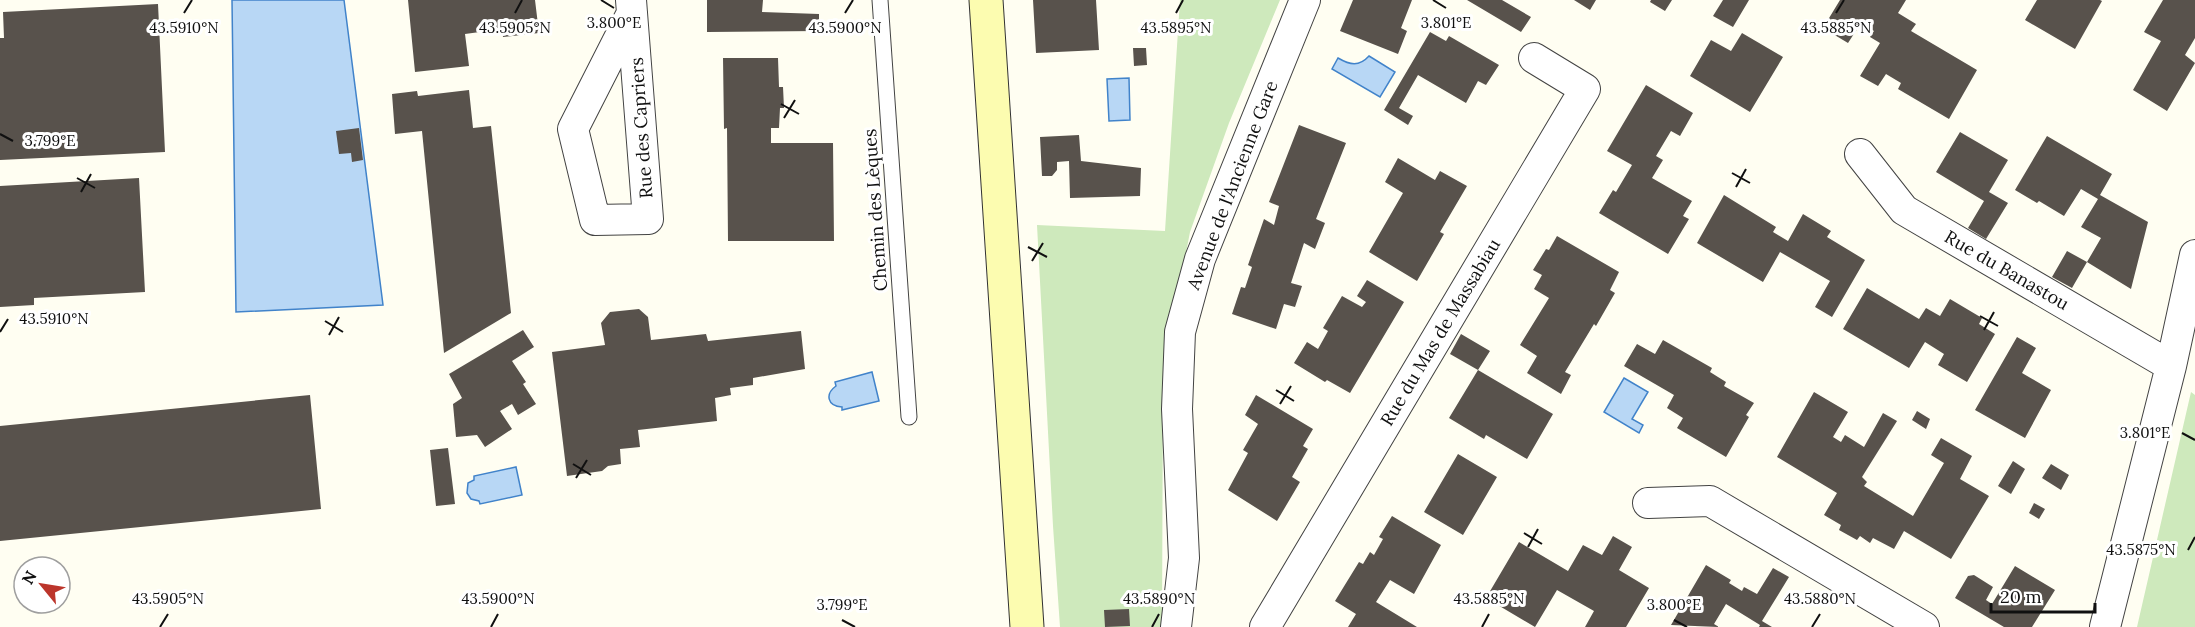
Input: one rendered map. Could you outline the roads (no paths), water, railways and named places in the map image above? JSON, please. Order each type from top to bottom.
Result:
[{"type":"main road","points":[[986,0],[1027,627]]},
{"type":"street","name":"Avenue de l'Ancienne Gare","points":[[1176,627],[1184,558],[1177,409],[1180,332],[1200,260],[1305,0]]},
{"type":"street","name":"Rue des Capriers","points":[[632,7],[648,219],[595,220],[573,129],[632,7]]},
{"type":"street","name":"Rue du Mas de Massabiau","points":[[1265,627],[1585,89],[1534,58]]},
{"type":"street","name":"Rue du Banastou","points":[[1860,154],[1905,210],[2171,366]]},
{"type":"street","points":[[2105,627],[2171,366],[2195,255]]},
{"type":"street","points":[[1648,502],[1710,501],[1924,627]]},
{"type":"lane","name":"Chemin des Lèques","points":[[880,0],[909,417]]},
{"type":"water","points":[[232,0],[344,0],[383,305],[236,312]]},
{"type":"water","points":[[1369,56],[1395,72],[1380,97],[1332,69],[1338,58],[1354,64],[1362,62]]},
{"type":"water","points":[[1129,78],[1130,120],[1109,121],[1107,79]]},
{"type":"water","points":[[872,372],[879,401],[842,410],[842,407],[831,402],[829,396],[836,386],[835,382]]},
{"type":"water","points":[[1624,378],[1648,392],[1632,419],[1643,425],[1639,433],[1604,412]]},
{"type":"water","points":[[516,467],[522,495],[480,504],[479,501],[471,499],[467,493],[468,483],[474,480],[474,476]]}]
